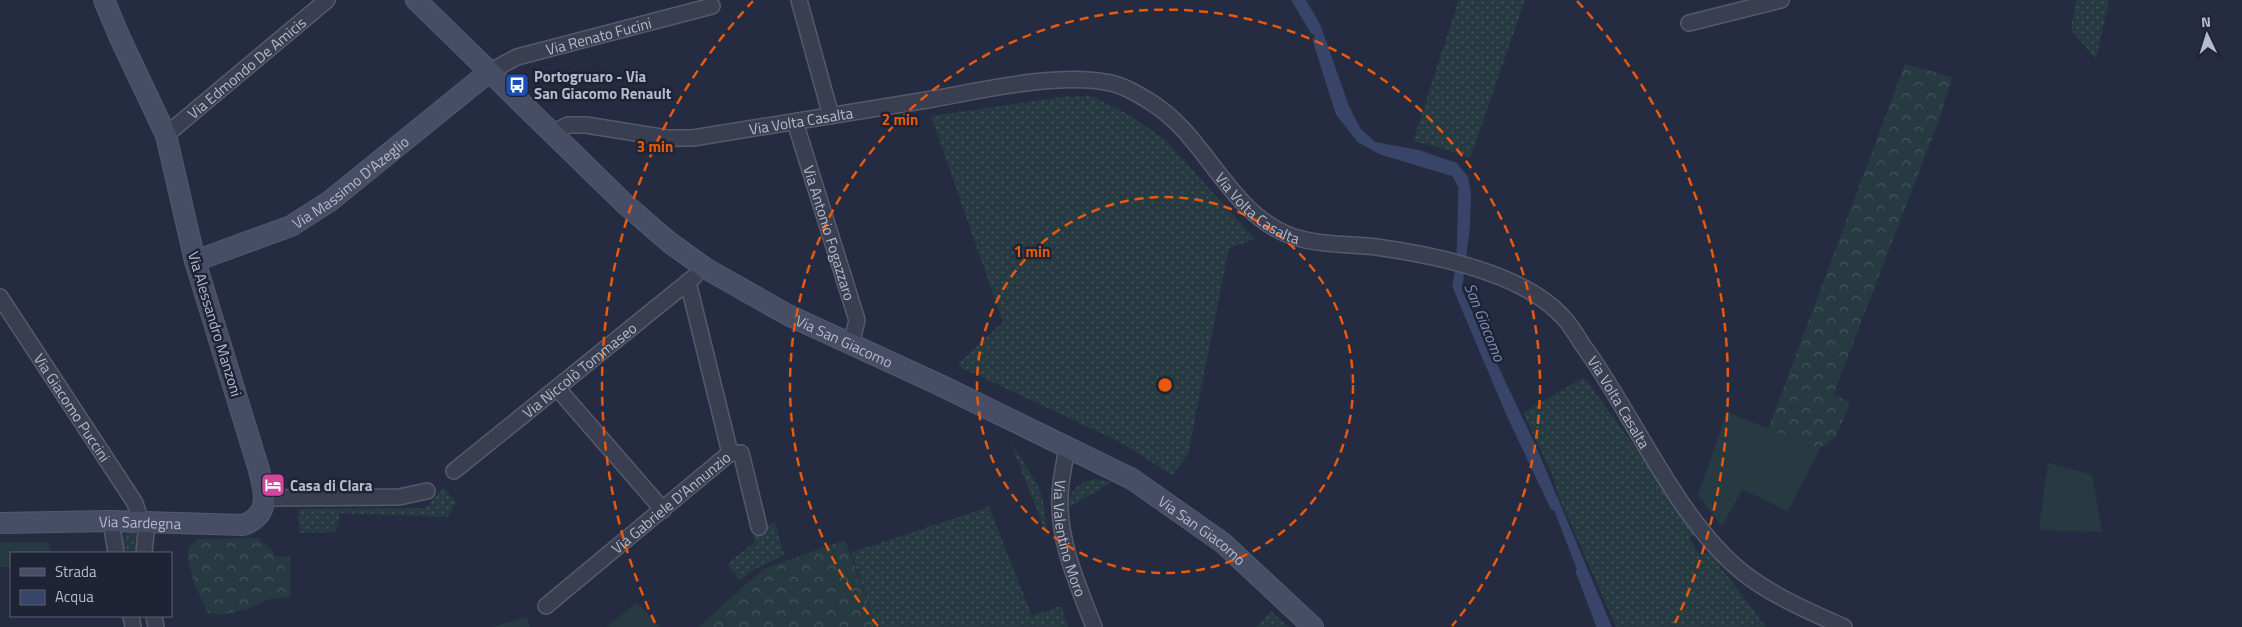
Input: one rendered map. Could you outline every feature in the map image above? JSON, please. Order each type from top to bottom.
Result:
[{"type":"street","name":"Via Alessandro Manzoni","points":[[104,0],[166,135],[195,261],[259,470],[265,498]]},
{"type":"street","name":"Via Edmondo De Amicis","points":[[166,135],[326,0]]},
{"type":"street","name":"Via San Giacomo","points":[[416,0],[489,72],[554,132],[625,204],[669,242],[705,268],[788,315],[1132,479],[1223,543],[1312,627]]},
{"type":"street","points":[[799,0],[831,116]]},
{"type":"street","points":[[1689,23],[1742,5],[1781,0]]},
{"type":"street","name":"Via Renato Fucini","points":[[489,72],[517,57],[712,6]]},
{"type":"street","name":"Via Massimo D'Azeglio","points":[[195,261],[291,226],[330,201],[489,72]]},
{"type":"street","name":"Via Volta Casalta","points":[[554,132],[568,125],[586,125],[667,138],[693,138],[1038,83],[1082,80],[1107,82],[1130,90],[1154,103],[1179,124],[1200,146],[1242,203],[1259,220],[1276,229],[1307,240],[1375,247],[1465,266],[1499,275],[1532,293],[1561,315],[1596,362],[1680,499],[1715,545],[1746,575],[1780,596],[1844,627]]},
{"type":"street","name":"Via Antonio Fogazzaro","points":[[795,122],[857,320],[851,345]]},
{"type":"street","name":"Via Niccolò Tommaseo","points":[[454,471],[558,389],[705,268]]},
{"type":"street","name":"Via Gabriele D'Annunzio","points":[[546,606],[730,453],[688,282]]},
{"type":"street","name":"Via Giacomo Puccini","points":[[0,297],[135,503],[144,522]]},
{"type":"street","points":[[558,389],[663,510]]},
{"type":"street","name":"Via Valentino Moro","points":[[1066,446],[1060,495],[1060,524],[1068,555],[1094,627]]},
{"type":"street","points":[[730,453],[740,453],[759,527]]},
{"type":"street","points":[[265,498],[399,497],[427,491]]},
{"type":"street","name":"Via Sardegna","points":[[0,523],[111,521],[243,525],[252,522],[259,514],[265,498]]},
{"type":"street","points":[[111,521],[116,552]]},
{"type":"street","points":[[144,522],[144,552]]},
{"type":"green space","points":[[1459,0],[1525,0],[1470,158],[1413,141]]},
{"type":"green space","points":[[2076,0],[2109,0],[2096,59],[2071,30]]},
{"type":"green space","points":[[1905,64],[1952,77],[1938,123],[1833,395],[1850,402],[1836,437],[1806,458],[1765,469],[1769,427]]},
{"type":"green space","points":[[1092,96],[1129,115],[1164,139],[1255,239],[1229,248],[1188,454],[1172,475],[1120,442],[958,366],[1003,322],[931,116],[1063,97]]},
{"type":"green space","points":[[1584,377],[1683,513],[1694,535],[1689,538],[1698,553],[1710,553],[1766,627],[1616,627],[1559,497],[1552,474],[1523,413]]},
{"type":"green space","points":[[1727,412],[1820,449],[1788,511],[1742,489],[1722,527],[1698,495]]},
{"type":"green space","points":[[1010,441],[1037,484],[1042,496],[1048,538]]},
{"type":"green space","points":[[2048,463],[2092,475],[2102,532],[2039,530]]},
{"type":"green space","points":[[1094,479],[1112,482],[1068,508],[1072,492],[1083,483]]},
{"type":"green space","points":[[443,487],[456,503],[448,517],[340,513],[335,532],[299,533],[298,509],[426,508]]},
{"type":"green space","points":[[989,507],[1032,616],[1061,606],[1068,627],[877,627],[852,555],[853,552]]},
{"type":"green space","points":[[775,522],[784,555],[753,570],[740,580],[727,564],[755,542],[753,534]]},
{"type":"green space","points":[[134,532],[138,540],[136,552],[124,552],[123,537],[127,533]]},
{"type":"green space","points":[[258,538],[274,552],[274,557],[290,556],[290,597],[268,599],[248,609],[222,615],[208,613],[190,570],[188,552],[190,546],[198,539]]},
{"type":"green space","points":[[845,540],[877,627],[699,627],[763,569]]},
{"type":"green space","points":[[0,542],[48,542],[51,552],[10,552],[10,567],[0,567]]},
{"type":"green space","points":[[637,602],[660,627],[607,627]]},
{"type":"green space","points":[[1271,611],[1288,627],[1257,627]]},
{"type":"green space","points":[[527,617],[530,627],[492,627]]},
{"type":"water","points":[[1294,0],[1306,0],[1320,24],[1349,106],[1360,128],[1375,142],[1419,150],[1457,163],[1468,177],[1471,194],[1470,226],[1462,290],[1535,444],[1612,627],[1599,627],[1554,510],[1510,417],[1455,287],[1459,257],[1461,187],[1454,174],[1381,152],[1359,140],[1338,113],[1313,31]]},
{"type":"waterway","name":"San Giacomo","points":[[1294,0],[1313,32]]},
{"type":"waterway","name":"San Giacomo","points":[[1315,40],[1338,113],[1359,140],[1381,152],[1454,174],[1461,187],[1459,257],[1455,287],[1510,417],[1553,508]]},
{"type":"waterway","name":"San Giacomo","points":[[1578,571],[1599,627]]},
{"type":"place","name":"Portogruaro - Via San Giacomo Renault","points":[[517,85]]},
{"type":"place","name":"Casa di Clara","points":[[273,485]]}]
